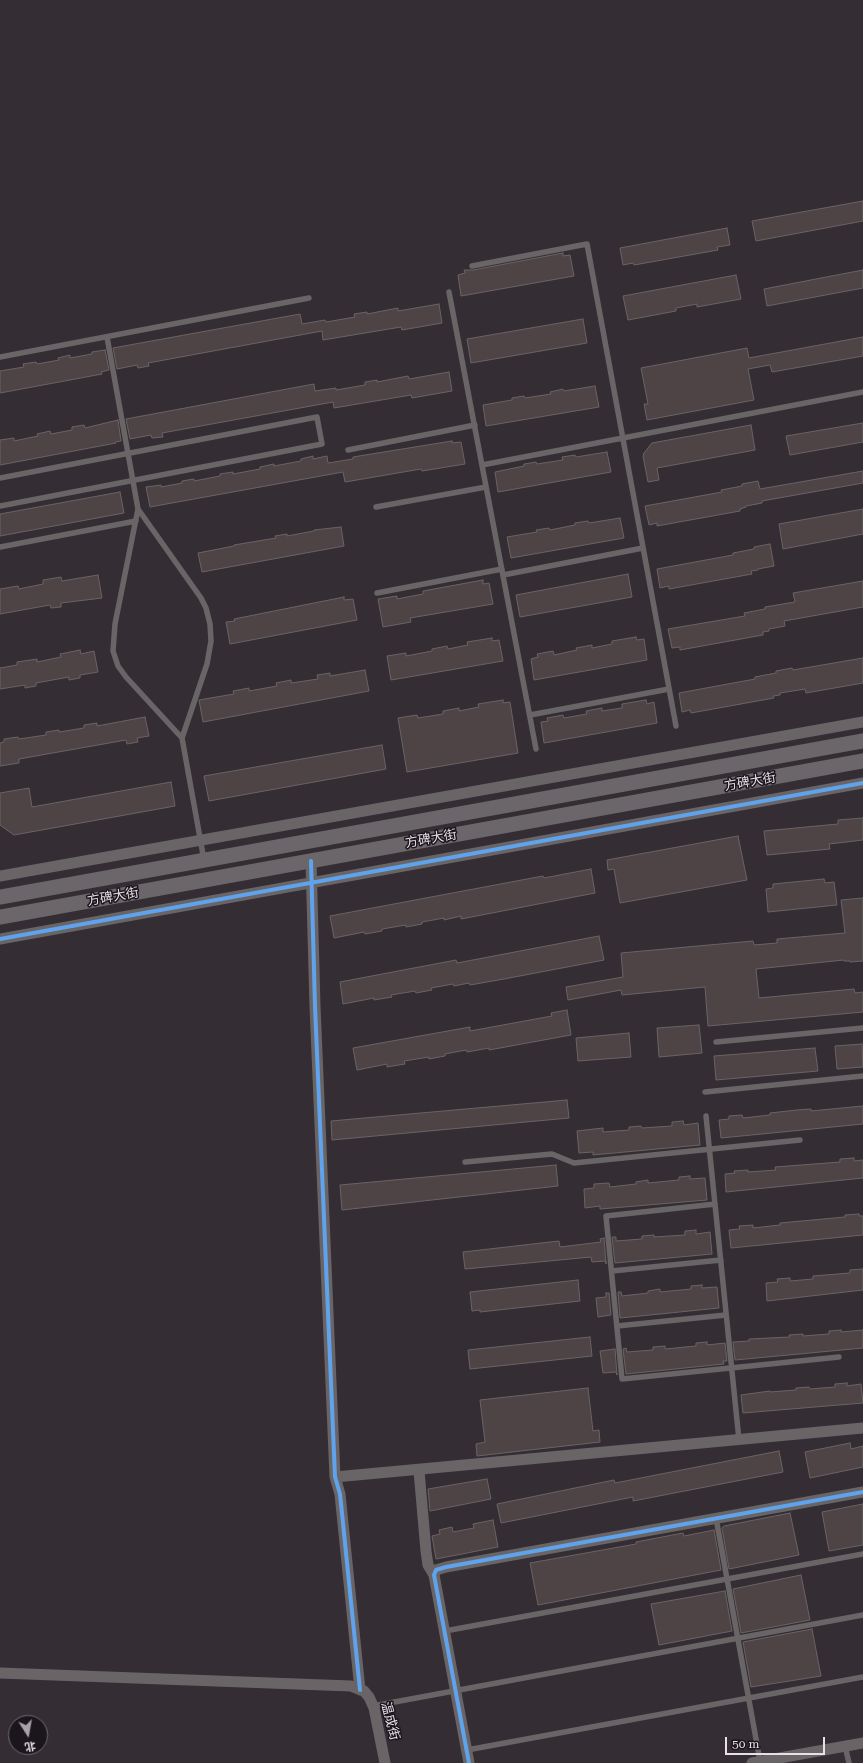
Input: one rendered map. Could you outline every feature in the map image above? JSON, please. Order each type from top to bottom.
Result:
[{"type":"main road","name":"方碑大街","points":[[0,897],[863,741]]},
{"type":"main road","name":"方碑大街","points":[[0,917],[863,761]]},
{"type":"street","points":[[0,876],[863,722]]},
{"type":"street","points":[[0,939],[863,783]]},
{"type":"street","points":[[0,1673],[351,1686],[360,1690],[340,1494],[335,1477],[318,1086],[311,861]]},
{"type":"street","points":[[335,1477],[863,1428]]},
{"type":"street","points":[[419,1470],[428,1565],[434,1575],[469,1763]]},
{"type":"street","points":[[434,1575],[436,1570],[446,1567],[863,1492]]},
{"type":"street","name":"温成街","points":[[360,1690],[364,1691],[370,1697],[385,1763]]},
{"type":"street","points":[[756,1762],[863,1743]]},
{"type":"lane","points":[[472,266],[587,244],[676,726]]},
{"type":"lane","points":[[449,292],[536,749]]},
{"type":"lane","points":[[0,357],[309,298]]},
{"type":"lane","points":[[107,337],[138,509],[115,624],[113,651],[118,666],[126,677],[182,738]]},
{"type":"lane","points":[[482,465],[863,392]]},
{"type":"lane","points":[[0,478],[317,417],[322,444],[0,506]]},
{"type":"lane","points":[[348,450],[475,425]]},
{"type":"lane","points":[[376,507],[486,487]]},
{"type":"lane","points":[[138,509],[201,598],[206,608],[210,624],[211,641],[207,664],[182,738],[204,860]]},
{"type":"lane","points":[[0,547],[136,520]]},
{"type":"lane","points":[[377,593],[643,548]]},
{"type":"lane","points":[[530,715],[669,689]]},
{"type":"lane","points":[[716,1042],[863,1028]]},
{"type":"lane","points":[[705,1092],[863,1076]]},
{"type":"lane","points":[[706,1116],[739,1440]]},
{"type":"lane","points":[[465,1162],[552,1154],[574,1163],[800,1140]]},
{"type":"lane","points":[[715,1204],[606,1216],[622,1380],[839,1357]]},
{"type":"lane","points":[[612,1271],[721,1260]]},
{"type":"lane","points":[[617,1326],[726,1315]]},
{"type":"lane","points":[[716,1518],[749,1698],[756,1762]]},
{"type":"lane","points":[[445,1631],[863,1554]]},
{"type":"lane","points":[[373,1706],[863,1615]]},
{"type":"lane","points":[[467,1750],[863,1677]]},
{"type":"lane","points":[[845,1746],[849,1763]]},
{"type":"building","points":[[863,201],[863,221],[756,241],[752,221]]},
{"type":"building","points":[[727,228],[730,245],[717,247],[718,250],[634,265],[633,263],[623,265],[620,248]]},
{"type":"building","points":[[563,253],[563,256],[570,255],[574,276],[461,296],[458,275],[465,273],[464,270],[473,270]]},
{"type":"building","points":[[863,270],[863,288],[767,306],[764,289]]},
{"type":"building","points":[[736,275],[741,299],[697,307],[697,304],[676,308],[676,311],[628,320],[623,296]]},
{"type":"building","points":[[439,304],[442,323],[402,330],[401,327],[323,340],[322,331],[148,363],[149,366],[138,368],[137,365],[117,369],[113,348],[300,314],[302,324],[355,317],[354,314],[367,312],[367,314],[398,308],[398,311]]},
{"type":"building","points":[[583,319],[587,343],[471,363],[467,339]]},
{"type":"building","points":[[863,337],[863,356],[772,372],[770,365],[748,369],[754,400],[647,420],[644,404],[648,404],[641,368],[747,348],[749,358]]},
{"type":"building","points":[[105,350],[109,370],[101,372],[102,374],[0,393],[0,371],[24,367],[23,364],[36,362],[37,364],[59,360],[58,358],[70,355],[70,358]]},
{"type":"building","points":[[449,372],[452,391],[412,398],[411,395],[334,408],[333,402],[162,433],[163,437],[152,438],[151,435],[130,439],[126,419],[314,384],[315,391],[336,388],[336,390],[365,385],[365,382],[377,380],[377,382],[408,376],[409,379]]},
{"type":"building","points":[[595,386],[599,407],[486,426],[483,405],[512,400],[512,398],[524,396],[525,398],[551,394],[550,392],[563,389],[564,391]]},
{"type":"building","points":[[118,420],[121,441],[115,442],[116,443],[0,465],[0,440],[14,438],[14,441],[38,436],[37,434],[50,431],[51,434],[72,430],[72,427],[84,425],[85,428]]},
{"type":"building","points":[[863,423],[863,442],[790,455],[786,436]]},
{"type":"building","points":[[751,425],[755,450],[657,468],[659,480],[648,482],[643,456],[652,443]]},
{"type":"building","points":[[452,441],[452,443],[461,442],[465,464],[422,471],[421,469],[345,482],[343,472],[150,507],[146,487],[161,485],[161,487],[182,483],[182,481],[194,479],[194,481],[220,476],[220,474],[233,472],[233,474],[260,469],[260,467],[274,464],[274,466],[301,461],[301,459],[313,456],[313,459],[327,456],[328,463],[353,459],[353,457]]},
{"type":"building","points":[[607,452],[611,472],[498,492],[495,472],[524,466],[524,464],[536,462],[537,464],[563,460],[562,457],[575,455],[576,457]]},
{"type":"building","points":[[863,471],[863,483],[762,501],[762,503],[746,506],[740,509],[740,511],[657,526],[657,523],[649,525],[645,506],[722,492],[721,490],[758,481],[760,489]]},
{"type":"building","points":[[120,492],[124,513],[0,536],[0,514]]},
{"type":"building","points":[[863,509],[863,534],[783,549],[779,524]]},
{"type":"building","points":[[620,518],[624,538],[511,558],[507,537],[537,532],[536,530],[549,528],[550,530],[575,525],[575,523],[588,521],[589,523]]},
{"type":"building","points":[[341,527],[344,546],[202,572],[198,553],[276,538],[275,536],[287,534],[287,536],[314,530]]},
{"type":"building","points":[[770,544],[774,566],[751,571],[752,574],[669,589],[669,586],[660,588],[657,569],[733,555],[733,553]]},
{"type":"building","points":[[628,574],[632,597],[520,617],[516,595]]},
{"type":"building","points":[[98,575],[102,598],[61,603],[61,607],[51,608],[50,605],[0,614],[0,589],[18,586],[19,589],[43,584],[43,580],[61,577],[62,581]]},
{"type":"building","points":[[483,580],[483,584],[489,583],[493,604],[410,618],[411,622],[383,627],[378,599],[397,596],[397,599],[423,594],[423,591]]},
{"type":"building","points":[[863,581],[863,607],[784,621],[785,626],[769,629],[769,631],[763,632],[763,635],[680,650],[680,647],[672,648],[668,629],[745,616],[744,613],[765,609],[765,607],[795,602],[793,593]]},
{"type":"building","points":[[344,597],[344,600],[353,599],[357,620],[230,644],[226,622],[235,621],[234,619]]},
{"type":"building","points":[[636,637],[637,640],[644,639],[647,660],[534,680],[531,659],[538,657],[537,654],[553,651],[554,655],[577,650],[576,648],[592,645],[592,648],[612,644],[612,641]]},
{"type":"building","points":[[492,638],[492,641],[499,640],[503,661],[391,680],[387,656],[406,653],[406,656],[432,651],[432,649],[447,646],[448,649],[468,645],[467,642]]},
{"type":"building","points":[[80,650],[81,654],[94,651],[98,672],[80,675],[80,678],[69,680],[69,677],[36,683],[36,686],[25,688],[25,685],[0,689],[0,668],[17,665],[17,662],[37,659],[37,662],[61,657],[60,654]]},
{"type":"building","points":[[863,658],[863,683],[806,693],[805,689],[780,693],[780,695],[773,696],[774,698],[691,713],[690,710],[682,712],[679,693],[755,679],[755,677],[776,673],[776,671],[792,668],[793,670]]},
{"type":"building","points":[[365,670],[369,691],[203,722],[199,700],[234,694],[233,691],[249,688],[249,691],[277,686],[276,683],[291,680],[291,683],[318,679],[317,675],[330,673],[330,676]]},
{"type":"building","points":[[503,700],[503,703],[510,702],[518,753],[407,772],[398,718],[417,715],[418,718],[443,714],[443,711],[459,708],[459,711],[479,707],[478,704]]},
{"type":"building","points":[[646,700],[647,704],[654,702],[657,723],[544,743],[541,722],[548,721],[547,718],[563,715],[564,718],[587,714],[586,711],[602,708],[602,711],[622,708],[622,704]]},
{"type":"building","points":[[145,717],[149,736],[137,738],[138,742],[127,744],[126,740],[19,759],[19,763],[0,766],[0,743],[4,742],[4,739],[18,737],[19,739],[46,735],[46,732],[59,730],[59,732],[84,728],[84,725],[97,723],[97,726]]},
{"type":"building","points":[[382,745],[386,769],[209,801],[204,776]]},
{"type":"building","points":[[171,782],[175,806],[14,835],[0,825],[0,793],[29,788],[32,807]]},
{"type":"building","points":[[863,818],[863,840],[829,844],[830,849],[767,855],[764,831],[838,824],[838,820]]},
{"type":"building","points":[[738,836],[747,880],[620,903],[614,869],[608,870],[607,860]]},
{"type":"building","points":[[591,869],[595,893],[461,919],[461,916],[444,920],[444,918],[406,927],[406,925],[382,929],[382,931],[365,934],[364,932],[334,938],[330,916],[543,876],[544,878]]},
{"type":"building","points":[[824,879],[825,883],[834,882],[837,905],[768,912],[766,889],[773,888],[773,884]]},
{"type":"building","points":[[863,898],[863,961],[850,962],[844,960],[756,969],[759,998],[854,989],[855,993],[863,992],[863,1012],[708,1026],[705,987],[622,995],[621,990],[568,1000],[566,987],[623,977],[621,953],[753,941],[754,945],[777,943],[777,939],[845,933],[841,900]]},
{"type":"building","points":[[599,936],[604,960],[470,985],[469,983],[454,986],[453,984],[431,988],[432,990],[416,993],[415,991],[391,995],[392,997],[374,1000],[374,998],[343,1004],[340,982],[456,960],[457,963]]},
{"type":"building","points":[[567,1010],[571,1035],[489,1050],[489,1048],[467,1052],[466,1050],[429,1059],[429,1057],[404,1061],[405,1064],[387,1067],[387,1064],[357,1070],[353,1048],[470,1027],[470,1031],[552,1016],[551,1013]]},
{"type":"building","points":[[699,1025],[702,1053],[659,1057],[657,1028]]},
{"type":"building","points":[[629,1033],[631,1057],[578,1061],[576,1038]]},
{"type":"building","points":[[862,1044],[863,1067],[837,1069],[835,1046]]},
{"type":"building","points":[[815,1048],[818,1071],[716,1080],[714,1056]]},
{"type":"building","points":[[567,1100],[569,1118],[332,1140],[331,1121]]},
{"type":"building","points":[[863,1106],[863,1124],[721,1138],[719,1120],[729,1119],[729,1116],[742,1115],[743,1118],[797,1110],[811,1109],[811,1111]]},
{"type":"building","points":[[683,1121],[684,1125],[698,1123],[700,1145],[593,1155],[593,1152],[579,1153],[577,1131],[603,1128],[603,1132],[629,1130],[629,1127],[641,1126],[642,1128],[672,1126],[672,1122]]},
{"type":"building","points":[[854,1158],[854,1161],[863,1160],[863,1178],[726,1192],[725,1174],[735,1173],[734,1171],[748,1170],[748,1172],[776,1170],[775,1167],[840,1162],[840,1159]]},
{"type":"building","points":[[556,1165],[558,1186],[342,1210],[340,1185]]},
{"type":"building","points":[[690,1176],[690,1179],[705,1178],[707,1200],[600,1209],[600,1206],[585,1208],[584,1189],[594,1188],[594,1184],[609,1183],[610,1187],[636,1184],[636,1182],[648,1180],[648,1183],[679,1180],[679,1177]]},
{"type":"building","points":[[859,1214],[859,1216],[863,1216],[863,1235],[731,1248],[729,1230],[740,1229],[739,1226],[753,1225],[753,1228],[780,1225],[780,1223],[845,1217],[845,1215]]},
{"type":"building","points":[[696,1230],[696,1234],[710,1232],[712,1254],[615,1263],[612,1237],[616,1237],[616,1241],[642,1239],[642,1236],[654,1235],[654,1237],[685,1235],[685,1231]]},
{"type":"building","points":[[604,1238],[606,1261],[592,1262],[591,1257],[465,1269],[463,1252],[559,1241],[560,1247],[601,1242],[600,1239]]},
{"type":"building","points":[[863,1269],[863,1290],[767,1301],[766,1283],[778,1282],[777,1279],[790,1278],[790,1281],[813,1279],[813,1276],[850,1273],[850,1270]]},
{"type":"building","points":[[578,1280],[580,1301],[480,1312],[480,1310],[472,1311],[470,1292]]},
{"type":"building","points":[[702,1285],[702,1288],[717,1287],[719,1308],[620,1318],[618,1292],[621,1292],[622,1296],[648,1293],[648,1291],[660,1289],[660,1292],[691,1289],[691,1286]]},
{"type":"building","points":[[606,1293],[609,1293],[611,1315],[598,1317],[596,1298],[606,1297]]},
{"type":"building","points":[[841,1330],[841,1332],[863,1330],[863,1348],[735,1360],[733,1342],[749,1341],[749,1339],[790,1337],[789,1335],[803,1334],[803,1336],[829,1334],[829,1331]]},
{"type":"building","points":[[590,1337],[592,1356],[470,1369],[468,1350]]},
{"type":"building","points":[[707,1342],[707,1345],[725,1343],[727,1361],[723,1361],[724,1364],[626,1374],[623,1349],[626,1348],[627,1352],[653,1350],[653,1347],[665,1346],[665,1349],[696,1346],[696,1343]]},
{"type":"building","points":[[615,1349],[617,1375],[616,1372],[603,1373],[600,1351]]},
{"type":"building","points":[[847,1383],[847,1386],[861,1384],[863,1403],[743,1413],[741,1395],[770,1391],[796,1390],[796,1388],[809,1387],[810,1389],[835,1387],[835,1384]]},
{"type":"building","points":[[588,1388],[593,1431],[599,1430],[600,1442],[477,1456],[476,1444],[485,1442],[480,1400]]},
{"type":"building","points":[[850,1443],[851,1449],[863,1446],[863,1467],[810,1478],[805,1452]]},
{"type":"building","points":[[779,1451],[783,1472],[633,1501],[633,1497],[501,1523],[497,1504],[614,1480],[615,1483]]},
{"type":"building","points":[[487,1479],[491,1499],[430,1511],[428,1489]]},
{"type":"building","points":[[863,1504],[863,1545],[829,1551],[822,1512]]},
{"type":"building","points":[[790,1513],[799,1555],[729,1569],[722,1528],[724,1526]]},
{"type":"building","points":[[493,1520],[498,1547],[436,1559],[432,1536],[440,1534],[439,1530],[452,1527],[453,1532],[474,1528],[473,1524]]},
{"type":"building","points":[[714,1530],[721,1570],[538,1605],[530,1563],[636,1544],[636,1542],[683,1533],[684,1536]]},
{"type":"building","points":[[801,1575],[810,1620],[741,1633],[733,1589]]},
{"type":"building","points":[[725,1591],[732,1631],[659,1645],[651,1604]]},
{"type":"building","points":[[812,1629],[821,1676],[751,1687],[743,1642]]},
{"type":"cycle path","points":[[0,939],[863,783]]},
{"type":"cycle path","points":[[311,861],[315,1006],[335,1477],[340,1494],[360,1690]]},
{"type":"cycle path","points":[[469,1763],[434,1575],[436,1570],[863,1492]]}]
